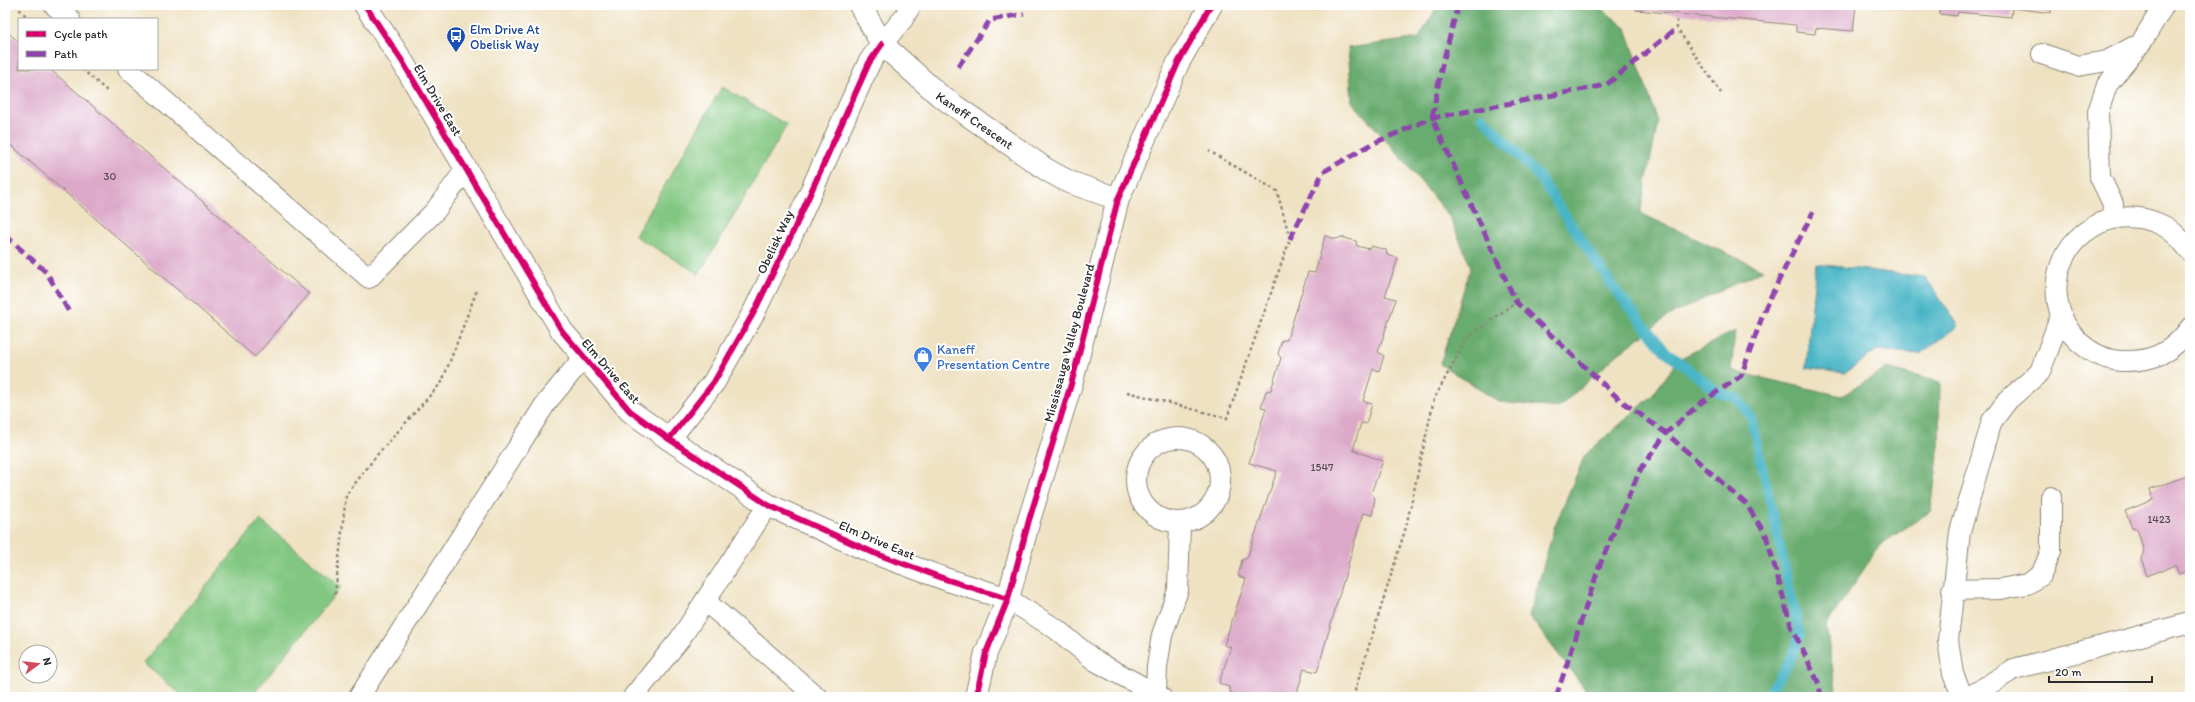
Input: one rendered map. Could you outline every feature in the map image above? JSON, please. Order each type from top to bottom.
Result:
[{"type":"street","name":"Elm Drive East","points":[[366,5],[402,61],[562,332],[630,411],[768,505],[874,553],[948,580],[1008,598]]},
{"type":"street","name":"Kaneff Crescent","points":[[860,5],[882,44],[939,94],[1047,170],[1069,182],[1118,199]]},
{"type":"street","name":"Mississauga Valley Boulevard","points":[[976,697],[986,653],[1008,598],[1029,520],[1072,381],[1118,199],[1178,63],[1211,5]]},
{"type":"street","name":"Obelisk Way","points":[[669,439],[714,382],[754,312],[792,234],[869,62],[882,44]]},
{"type":"lane","points":[[54,5],[69,18]]},
{"type":"lane","points":[[882,44],[903,19],[911,5]]},
{"type":"lane","points":[[2112,218],[2113,204],[2100,177],[2098,112],[2107,85],[2142,43],[2164,5]]},
{"type":"lane","points":[[2042,54],[2078,66],[2107,61],[2142,43]]},
{"type":"lane","points":[[129,70],[369,278],[435,211],[466,169]]},
{"type":"lane","points":[[2190,251],[2179,237],[2161,224],[2140,218],[2112,218],[2099,223],[2081,235],[2067,251],[2058,271],[2056,293],[2061,315],[2072,335],[2089,350],[2111,360],[2139,362],[2161,355],[2180,342],[2190,328]]},
{"type":"lane","points":[[1962,697],[1953,674],[1948,640],[1952,590],[1960,532],[1992,421],[2008,400],[2040,372],[2061,315]]},
{"type":"lane","points":[[359,697],[546,403],[584,357]]},
{"type":"lane","points":[[1185,438],[1201,444],[1214,457],[1220,473],[1219,491],[1211,507],[1197,518],[1180,523],[1162,520],[1148,510],[1138,495],[1135,478],[1140,460],[1151,447],[1167,439],[1185,438]]},
{"type":"lane","points":[[1952,590],[2000,589],[2027,584],[2041,575],[2051,551],[2051,498]]},
{"type":"lane","points":[[633,697],[680,639],[768,505]]},
{"type":"lane","points":[[1008,598],[1056,629],[1094,660],[1157,696],[1157,667],[1162,634],[1178,590],[1180,523]]},
{"type":"lane","points":[[705,601],[817,697]]},
{"type":"lane","points":[[1969,697],[2014,669],[2190,623]]},
{"type":"path","points":[[15,5],[28,18]]},
{"type":"path","points":[[1677,20],[1677,28],[1721,93]]},
{"type":"path","points":[[1127,392],[1227,418],[1290,239],[1277,191],[1209,151]]},
{"type":"path","points":[[335,594],[346,495],[377,455],[442,382],[477,290]]},
{"type":"path","points":[[1353,697],[1406,527],[1434,399],[1468,338],[1516,302]]},
{"type":"green space","points":[[1438,5],[1597,5],[1626,28],[1658,122],[1640,213],[1763,270],[1668,316],[1617,355],[1558,408],[1499,402],[1440,364],[1471,267],[1450,218],[1400,156],[1352,102],[1348,48],[1419,38]]},
{"type":"green space","points":[[722,87],[787,125],[699,274],[635,236]]},
{"type":"green space","points":[[1735,331],[1731,371],[1842,396],[1887,368],[1940,382],[1939,448],[1931,511],[1880,545],[1826,626],[1837,697],[1591,697],[1529,616],[1555,525],[1585,455],[1651,397],[1679,359]]},
{"type":"green space","points":[[260,520],[341,587],[251,697],[184,697],[143,663]]},
{"type":"water","points":[[1816,264],[1925,277],[1959,326],[1920,354],[1877,350],[1845,373],[1806,368]]},
{"type":"building","points":[[1637,5],[1856,5],[1853,31],[1816,28],[1815,34],[1796,32],[1796,25],[1636,10]]},
{"type":"building","points":[[1873,5],[1905,5],[1904,9]]},
{"type":"building","points":[[1925,5],[2051,5],[2051,13],[2012,8],[2011,17],[1958,12],[1957,16],[1939,14],[1940,7]]},
{"type":"building","points":[[5,30],[18,41],[18,70],[51,70],[309,294],[255,357],[5,140]]},
{"type":"building","points":[[1325,236],[1337,239],[1341,237],[1356,241],[1357,246],[1369,249],[1371,246],[1386,250],[1387,255],[1398,258],[1385,296],[1396,299],[1378,352],[1384,356],[1379,371],[1373,369],[1363,401],[1372,404],[1366,424],[1361,423],[1353,450],[1383,461],[1371,493],[1375,498],[1372,515],[1363,513],[1317,672],[1304,669],[1296,697],[1245,697],[1231,693],[1229,687],[1219,683],[1231,647],[1224,645],[1246,579],[1238,576],[1242,560],[1247,558],[1277,471],[1249,463],[1266,408],[1261,407],[1266,391],[1271,390],[1281,358],[1278,354],[1282,340],[1287,340],[1308,272],[1315,273]]},
{"type":"building","points":[[2190,475],[2190,570],[2179,574],[2175,565],[2147,576],[2141,558],[2144,552],[2137,528],[2132,527],[2125,511],[2153,500],[2150,489]]},
{"type":"waterway","points":[[1482,117],[1540,178],[1613,287],[1664,350],[1719,393],[1737,398],[1751,417],[1800,635],[1790,661],[1766,697]]},
{"type":"marked path","points":[[1458,5],[1441,70],[1432,118],[1516,302],[1620,400],[1666,433],[1746,504],[1766,535],[1791,626],[1819,684],[1821,697]]},
{"type":"marked path","points":[[958,67],[990,20],[1024,14]]},
{"type":"marked path","points":[[1290,239],[1323,172],[1374,143],[1432,118],[1606,85],[1677,28]]},
{"type":"marked path","points":[[1556,697],[1599,567],[1639,472],[1666,433],[1702,402],[1741,376],[1766,306],[1813,212]]},
{"type":"marked path","points":[[5,235],[47,273],[69,312]]},
{"type":"cycle path","points":[[365,5],[402,61],[562,331],[630,411],[768,505],[874,553],[948,580],[1008,599]]},
{"type":"cycle path","points":[[976,697],[986,653],[1008,599],[1029,520],[1072,381],[1118,199],[1178,63],[1211,5]]},
{"type":"cycle path","points":[[669,439],[714,382],[754,312],[792,234],[869,63],[882,44]]},
{"type":"place","name":"Elm Drive At Obelisk Way","points":[[456,53]]},
{"type":"place","name":"Kaneff Presentation Centre","points":[[923,373]]}]
